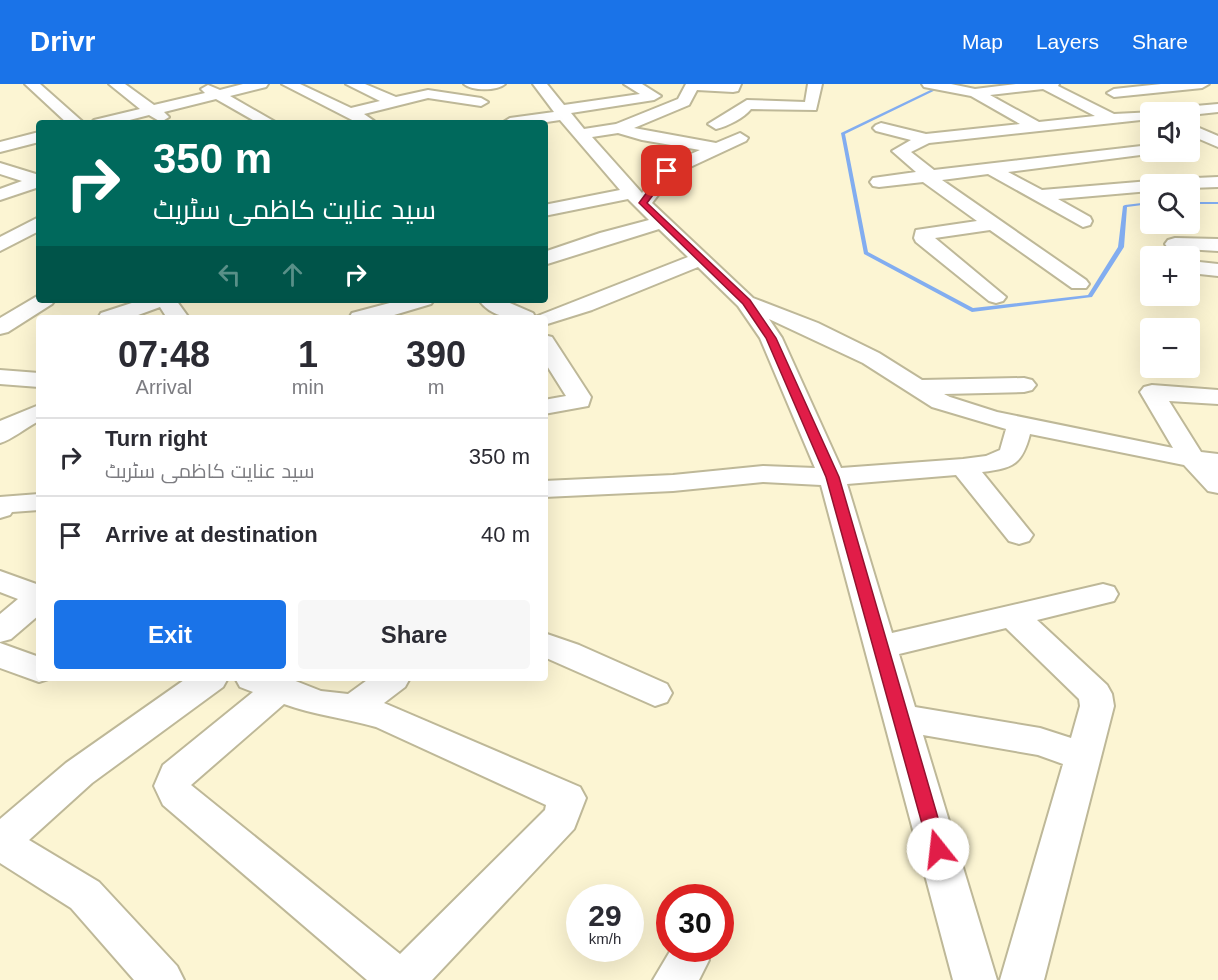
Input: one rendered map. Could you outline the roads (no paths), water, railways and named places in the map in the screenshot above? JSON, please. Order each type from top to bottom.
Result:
[{"type":"street","points":[[32,84],[73,120]]},
{"type":"street","points":[[117,84],[165,120]]},
{"type":"street","points":[[201,84],[264,120]]},
{"type":"street","points":[[112,120],[261,84]]},
{"type":"street","points":[[290,84],[364,120]]},
{"type":"street","points":[[354,84],[394,102]]},
{"type":"street","points":[[471,84],[498,84]]},
{"type":"street","points":[[540,84],[568,120],[646,206],[746,302],[771,338],[832,477],[975,980]]},
{"type":"street","points":[[632,84],[651,93],[667,87]]},
{"type":"street","points":[[619,128],[684,102],[693,92],[733,88],[734,84]]},
{"type":"street","points":[[716,124],[743,109],[747,104],[811,107],[815,84]]},
{"type":"street","points":[[929,84],[972,92],[1052,84]]},
{"type":"street","points":[[1140,105],[1110,91],[1202,84]]},
{"type":"street","points":[[1045,85],[1112,119]]},
{"type":"street","points":[[972,92],[1038,128]]},
{"type":"street","points":[[568,120],[651,97],[654,95],[651,93]]},
{"type":"street","points":[[350,113],[431,94],[481,102]]},
{"type":"street","points":[[411,98],[438,110]]},
{"type":"street","points":[[721,105],[743,109]]},
{"type":"street","points":[[1200,110],[1218,108]]},
{"type":"street","points":[[1079,284],[928,176],[900,151],[926,139],[1140,116]]},
{"type":"street","points":[[548,121],[568,120],[619,128],[642,135],[717,148]]},
{"type":"street","points":[[881,128],[926,139]]},
{"type":"street","points":[[1200,134],[1217,142]]},
{"type":"street","points":[[4,143],[36,138]]},
{"type":"street","points":[[548,258],[607,237],[646,206],[667,171],[740,138]]},
{"type":"street","points":[[1200,144],[1217,142]]},
{"type":"street","points":[[879,182],[1140,151]]},
{"type":"street","points":[[0,168],[36,180]]},
{"type":"street","points":[[991,169],[1083,221]]},
{"type":"street","points":[[0,195],[36,182]]},
{"type":"street","points":[[1200,183],[1218,182]]},
{"type":"street","points":[[1037,196],[1140,187]]},
{"type":"street","points":[[548,211],[646,206]]},
{"type":"street","points":[[993,224],[923,234],[924,238],[996,297]]},
{"type":"street","points":[[0,245],[36,225]]},
{"type":"street","points":[[1200,227],[1218,227]]},
{"type":"street","points":[[1175,244],[1218,245]]},
{"type":"street","points":[[548,318],[585,306],[700,259]]},
{"type":"street","points":[[1200,268],[1218,270]]},
{"type":"street","points":[[746,302],[810,328],[871,358],[941,402],[991,418],[1218,462]]},
{"type":"street","points":[[0,327],[40,303]]},
{"type":"street","points":[[118,315],[154,303]]},
{"type":"street","points":[[165,303],[175,315]]},
{"type":"street","points":[[371,315],[413,303]]},
{"type":"street","points":[[494,303],[518,315]]},
{"type":"street","points":[[548,348],[579,397],[579,401],[548,406]]},
{"type":"street","points":[[0,377],[36,378]]},
{"type":"street","points":[[918,387],[1024,385]]},
{"type":"street","points":[[1218,397],[1152,392],[1192,458],[1218,485]]},
{"type":"street","points":[[0,435],[9,426],[36,413]]},
{"type":"street","points":[[548,489],[673,483],[763,474],[832,477],[963,467],[992,463],[1011,454],[1020,424]]},
{"type":"street","points":[[963,467],[1019,535]]},
{"type":"street","points":[[0,508],[4,504],[36,502]]},
{"type":"street","points":[[0,582],[36,596]]},
{"type":"street","points":[[881,647],[1103,594]]},
{"type":"street","points":[[0,631],[36,600]]},
{"type":"street","points":[[1012,615],[1095,694],[1097,706],[1022,980]]},
{"type":"street","points":[[548,646],[655,693]]},
{"type":"street","points":[[0,655],[36,669]]},
{"type":"street","points":[[162,980],[85,895],[0,842],[79,773],[207,681]]},
{"type":"street","points":[[354,708],[389,681]]},
{"type":"street","points":[[266,683],[318,703],[354,708],[386,717],[567,798],[561,818],[401,980],[176,794],[172,786],[176,775],[266,683]]},
{"type":"street","points":[[901,718],[1040,742],[1084,758]]},
{"type":"waterway","points":[[946,84],[843,133],[866,253],[972,310],[1090,296],[1121,247],[1125,206],[1140,204]]},
{"type":"waterway","points":[[1200,203],[1218,203]]}]
